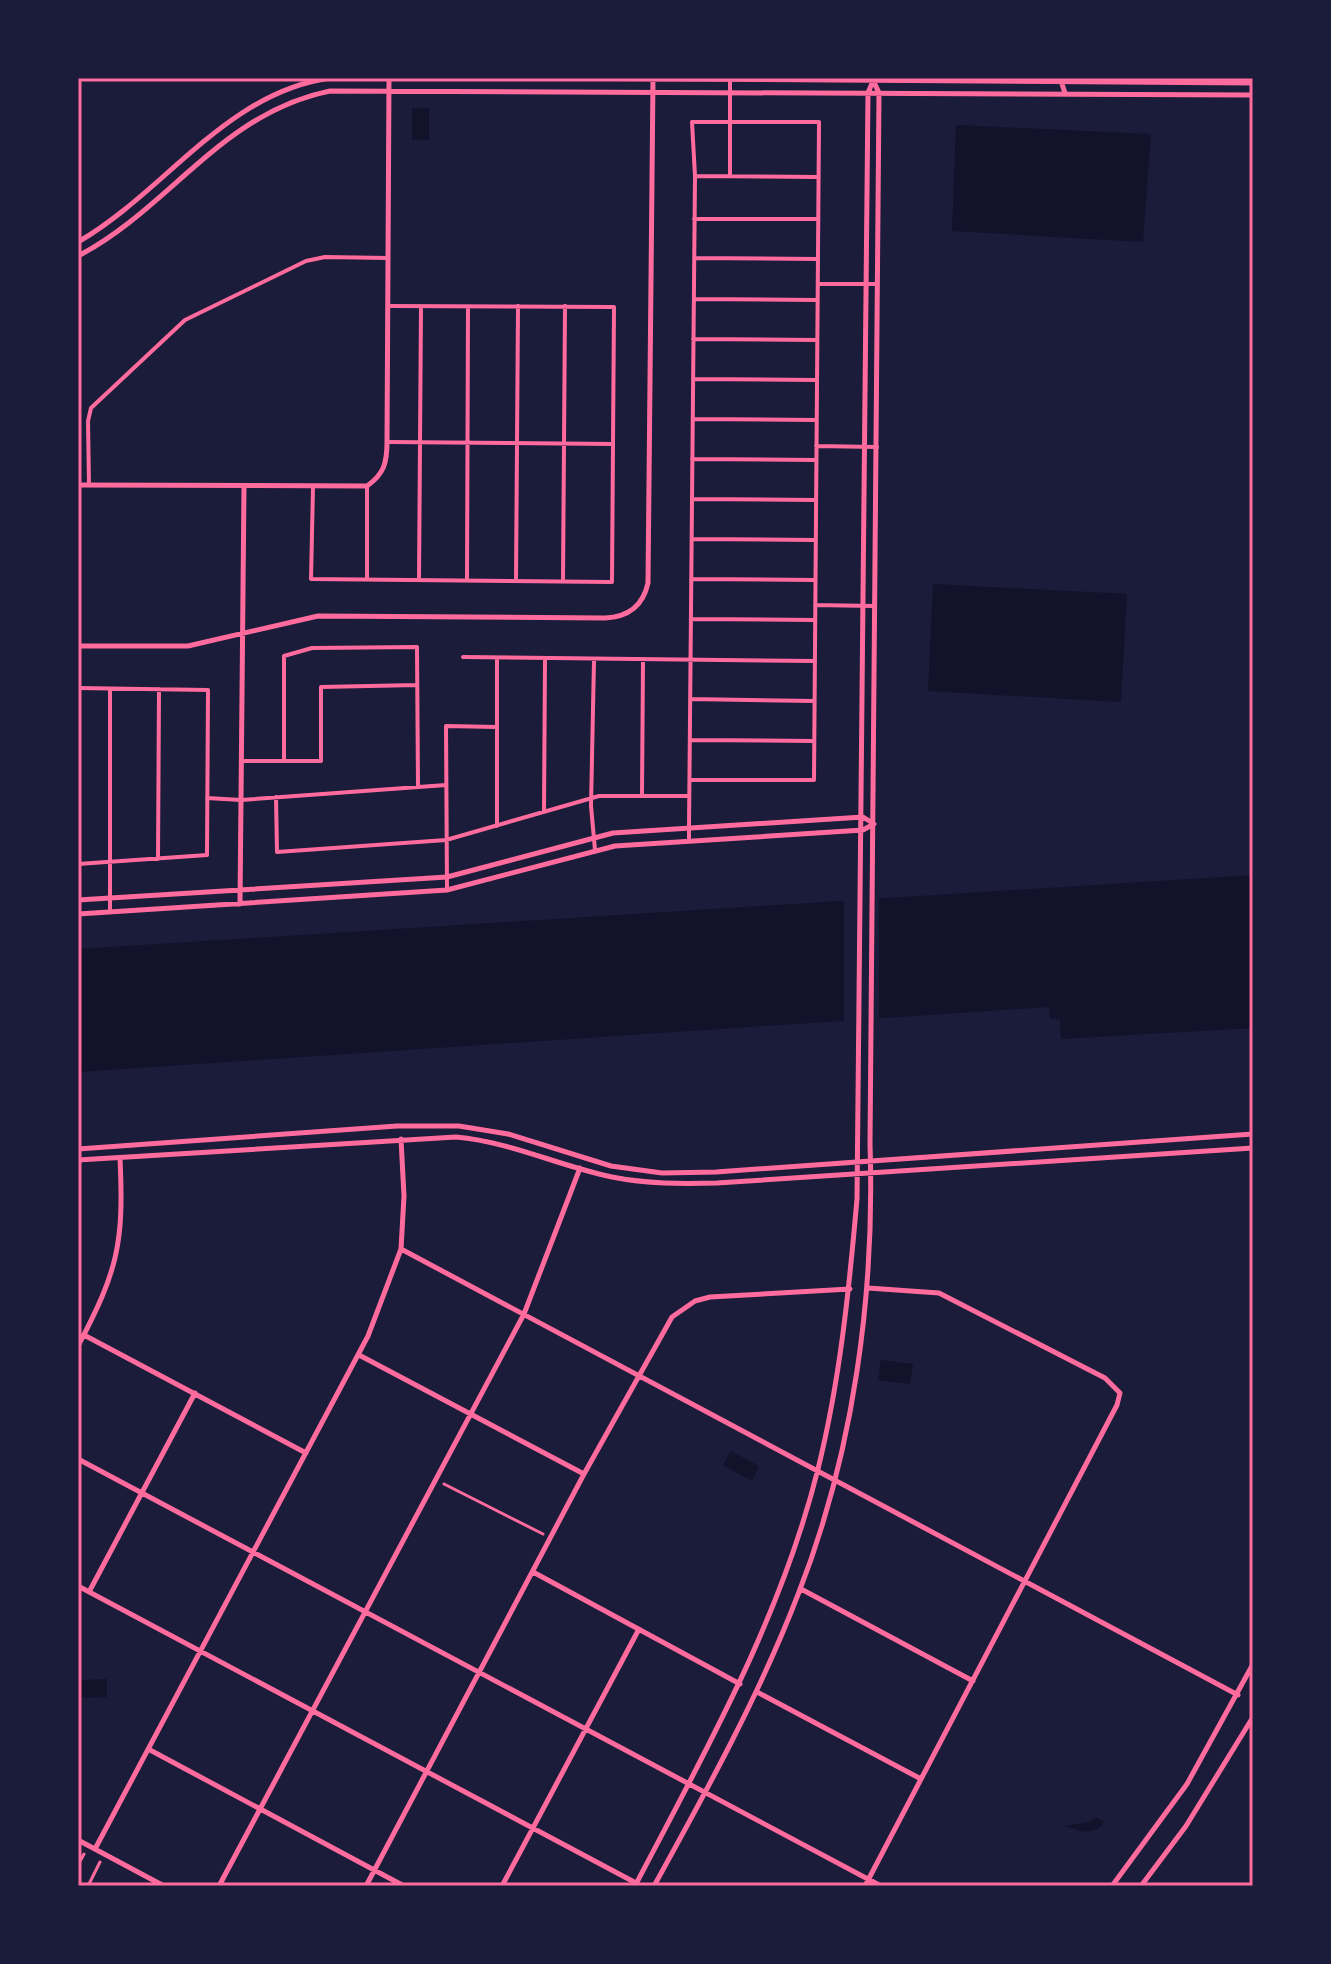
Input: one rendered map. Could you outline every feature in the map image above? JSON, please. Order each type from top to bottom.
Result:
[{"type":"street","points":[[78,242],[252,105],[287,89],[330,78]]},
{"type":"street","points":[[78,485],[367,486],[384,469],[387,442],[389,78]]},
{"type":"street","points":[[538,78],[1253,83]]},
{"type":"street","points":[[548,78],[548,91]]},
{"type":"street","points":[[78,646],[188,646],[318,616],[613,618],[626,615],[642,600],[648,583],[653,78]]},
{"type":"street","points":[[730,79],[730,176]]},
{"type":"street","points":[[1060,80],[1065,93]]},
{"type":"street","points":[[1065,93],[1071,80]]},
{"type":"street","points":[[78,1586],[635,1885],[689,1784],[740,1684],[782,1581],[818,1470],[840,1365],[850,1289],[857,1199],[861,1037],[868,93],[873,81]]},
{"type":"street","points":[[654,1886],[757,1692],[800,1589],[833,1478],[856,1372],[868,1288],[873,1201],[879,93],[873,81]]},
{"type":"street","points":[[1222,82],[1222,94]]},
{"type":"street","points":[[78,256],[105,239],[239,129],[268,111],[330,91],[1253,95]]},
{"type":"street","points":[[689,841],[695,176],[692,122],[819,122],[814,780],[690,780]]},
{"type":"street","points":[[695,176],[818,177]]},
{"type":"street","points":[[694,219],[818,219]]},
{"type":"street","points":[[89,485],[87,433],[91,408],[173,328],[306,261],[325,257],[388,258]]},
{"type":"street","points":[[694,258],[818,259]]},
{"type":"street","points":[[818,284],[877,284]]},
{"type":"street","points":[[694,299],[817,300]]},
{"type":"street","points":[[313,487],[311,579],[612,582],[614,307],[388,306]]},
{"type":"street","points":[[467,580],[468,306]]},
{"type":"street","points":[[516,581],[518,306]]},
{"type":"street","points":[[563,581],[565,306]]},
{"type":"street","points":[[419,580],[421,307]]},
{"type":"street","points":[[693,339],[817,340]]},
{"type":"street","points":[[693,379],[817,380]]},
{"type":"street","points":[[693,419],[816,420]]},
{"type":"street","points":[[387,442],[614,444]]},
{"type":"street","points":[[816,446],[877,447]]},
{"type":"street","points":[[692,459],[816,460]]},
{"type":"street","points":[[240,904],[244,486]]},
{"type":"street","points":[[367,486],[367,579]]},
{"type":"street","points":[[692,499],[816,500]]},
{"type":"street","points":[[692,539],[815,540]]},
{"type":"street","points":[[691,579],[815,580]]},
{"type":"street","points":[[815,605],[875,606]]},
{"type":"street","points":[[691,619],[815,620]]},
{"type":"street","points":[[284,761],[284,656],[312,648],[417,647],[418,787]]},
{"type":"street","points":[[463,657],[815,661]]},
{"type":"street","points":[[497,658],[497,826]]},
{"type":"street","points":[[544,811],[545,659]]},
{"type":"street","points":[[594,660],[592,798],[595,850]]},
{"type":"street","points":[[642,796],[643,660]]},
{"type":"street","points":[[242,761],[321,761],[321,687],[417,685]]},
{"type":"street","points":[[78,688],[208,690],[207,855],[78,864]]},
{"type":"street","points":[[110,689],[110,911]]},
{"type":"street","points":[[158,859],[159,689]]},
{"type":"street","points":[[690,699],[814,701]]},
{"type":"street","points":[[447,890],[446,726],[497,727]]},
{"type":"street","points":[[690,740],[814,741]]},
{"type":"street","points":[[207,798],[241,800],[446,785]]},
{"type":"street","points":[[276,797],[277,852],[446,840],[592,798],[690,796]]},
{"type":"street","points":[[78,900],[447,877],[593,837],[863,817],[874,824]]},
{"type":"street","points":[[78,914],[447,890],[595,850],[863,830],[874,824]]},
{"type":"street","points":[[78,1149],[448,1125],[508,1134],[611,1166],[662,1173],[858,1163],[1253,1134]]},
{"type":"street","points":[[95,1849],[359,1355],[401,1249],[404,1196],[401,1139]]},
{"type":"street","points":[[78,1160],[401,1139],[478,1139],[611,1177],[663,1184],[871,1174],[1253,1148]]},
{"type":"street","points":[[78,1346],[105,1296],[118,1255],[123,1205],[120,1158]]},
{"type":"street","points":[[219,1886],[524,1314],[580,1168]]},
{"type":"street","points":[[401,1249],[1238,1695]]},
{"type":"street","points":[[865,1886],[1026,1581],[1120,1393],[1105,1378],[939,1293],[868,1288]]},
{"type":"street","points":[[366,1886],[584,1474],[672,1317],[695,1301],[850,1289]]},
{"type":"street","points":[[84,1335],[306,1453]]},
{"type":"street","points":[[359,1355],[584,1474]]},
{"type":"street","points":[[89,1592],[195,1393]]},
{"type":"street","points":[[78,1459],[881,1886]]},
{"type":"street","points":[[444,1484],[543,1534]]},
{"type":"street","points":[[533,1572],[740,1684]]},
{"type":"street","points":[[800,1589],[973,1681]]},
{"type":"street","points":[[502,1886],[639,1629]]},
{"type":"street","points":[[1112,1886],[1174,1803],[1253,1664]]},
{"type":"street","points":[[757,1692],[921,1779]]},
{"type":"street","points":[[1141,1886],[1193,1816],[1253,1717]]},
{"type":"street","points":[[150,1750],[404,1886]]},
{"type":"street","points":[[78,1840],[164,1886]]},
{"type":"street","points":[[78,1865],[84,1854]]},
{"type":"street","points":[[88,1886],[100,1862]]},
{"type":"shaded area","points":[[412,108],[429,108],[429,140],[412,140]]},
{"type":"shaded area","points":[[956,125],[1151,134],[1143,242],[952,231]]},
{"type":"shaded area","points":[[933,584],[1127,594],[1121,702],[928,691]]},
{"type":"shaded area","points":[[1253,875],[1253,1028],[1061,1039],[1060,1020],[1050,1018],[1049,1007],[78,1072],[78,949]]},
{"type":"shaded area","points":[[881,1360],[913,1364],[910,1384],[878,1380]]},
{"type":"shaded area","points":[[731,1451],[759,1466],[752,1481],[723,1465]]},
{"type":"shaded area","points":[[107,1679],[107,1697],[78,1698],[78,1680]]},
{"type":"shaded area","points":[[1096,1817],[1104,1822],[1095,1830],[1080,1831],[1064,1826],[1088,1822]]},
{"type":"pier","points":[[879,895],[879,1023],[844,1025],[844,897]]}]
